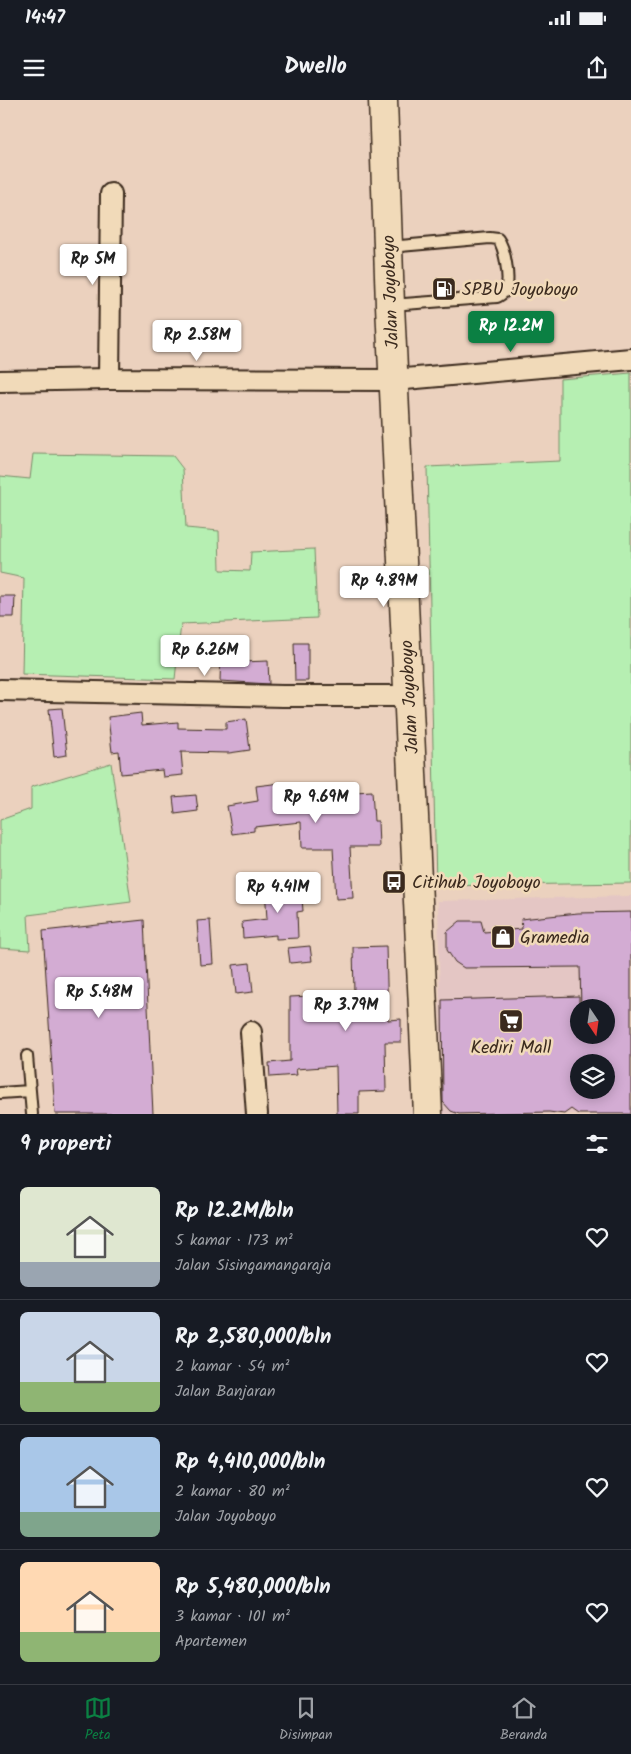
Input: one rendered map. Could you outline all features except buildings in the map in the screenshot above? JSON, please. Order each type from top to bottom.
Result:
[{"type":"main road","name":"Jalan Joyoboyo","points":[[383,100],[390,305],[428,1114]]},
{"type":"street","points":[[109,379],[111,194]]},
{"type":"street","points":[[0,381],[109,379],[394,380],[631,359]]},
{"type":"street","points":[[0,690],[283,696],[409,696]]},
{"type":"street","points":[[251,1032],[258,1114]]},
{"type":"lane","points":[[388,247],[490,238],[498,239],[504,248],[507,288],[503,294],[497,297],[390,305]]},
{"type":"lane","points":[[27,1056],[32,1114]]},
{"type":"lane","points":[[0,1093],[30,1091]]},
{"type":"shaded area","points":[[631,896],[631,1114],[442,1114],[438,901]]},
{"type":"green space","points":[[631,373],[631,883],[436,886],[427,467],[560,461],[560,379]]},
{"type":"green space","points":[[33,454],[173,456],[183,469],[186,528],[219,531],[220,570],[250,571],[251,552],[314,549],[317,618],[181,624],[175,679],[22,674],[24,578],[0,573],[0,476],[30,479]]},
{"type":"green space","points":[[111,763],[131,902],[28,915],[30,950],[0,948],[0,820],[31,809],[31,787]]},
{"type":"place","name":"SPBU Joyoboyo","points":[[444,289]]},
{"type":"place","name":"Citihub Joyoboyo","points":[[394,882]]},
{"type":"place","name":"Gramedia","points":[[503,937]]},
{"type":"place","name":"Kediri Mall","points":[[511,1021]]}]
